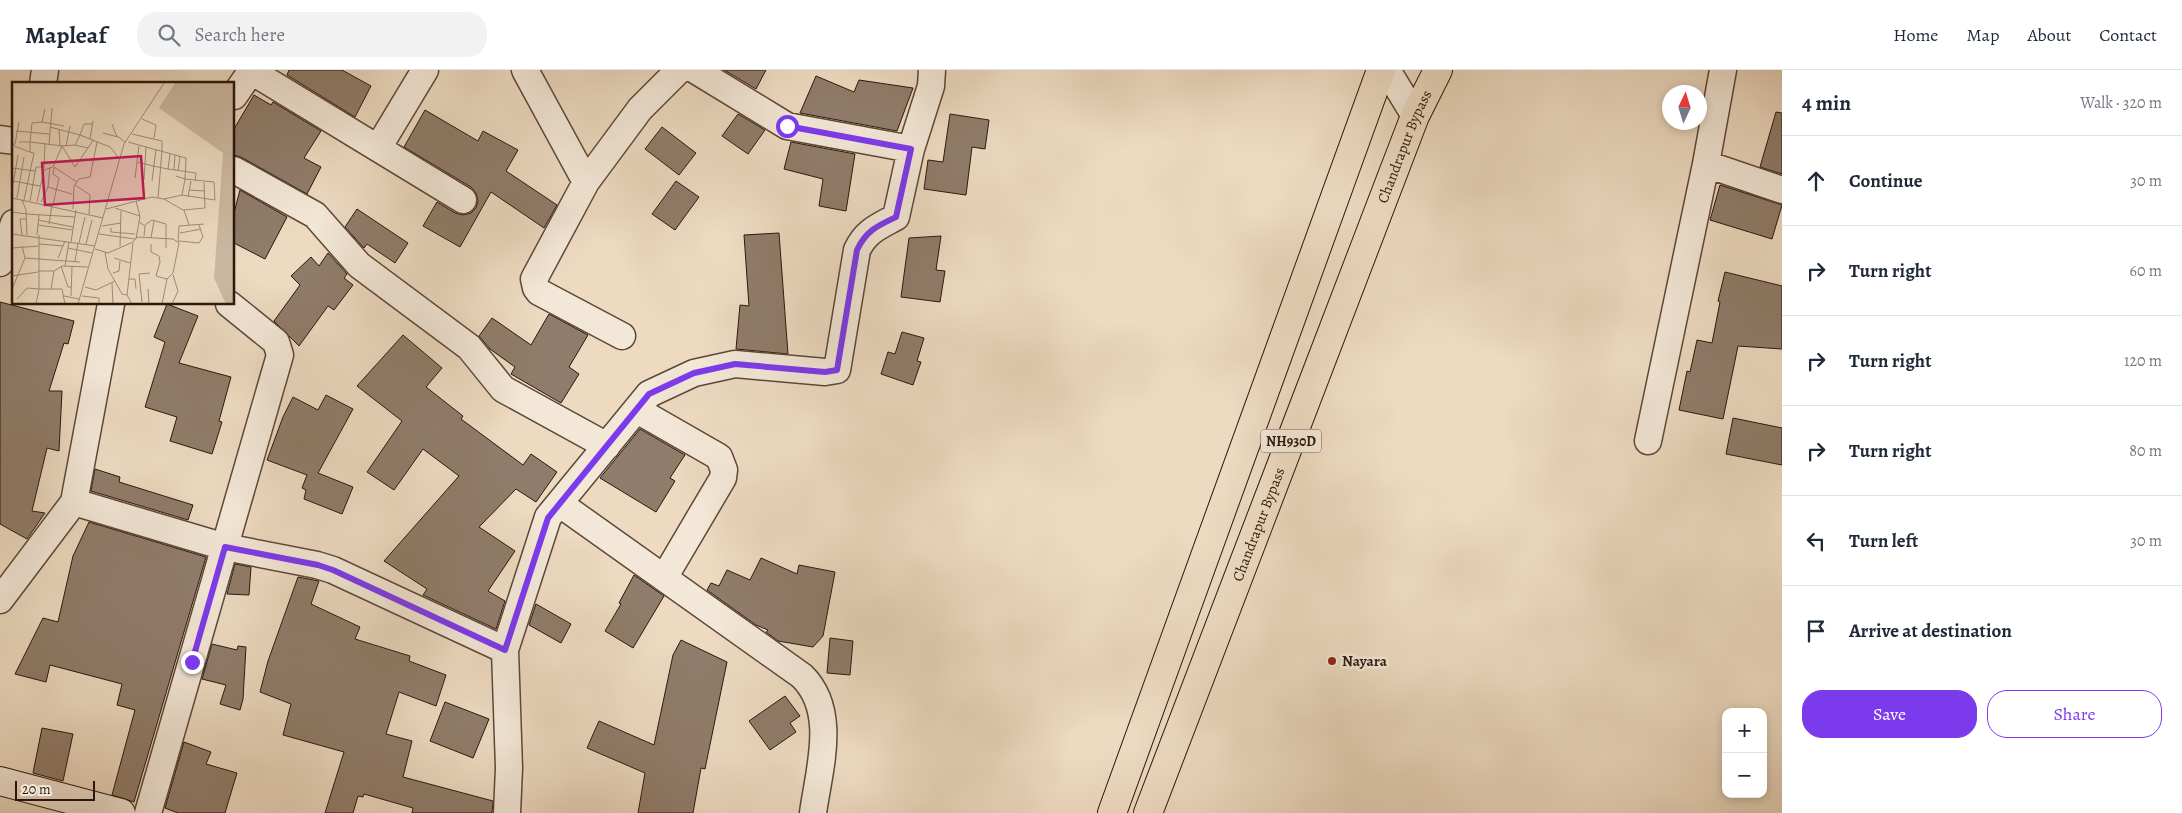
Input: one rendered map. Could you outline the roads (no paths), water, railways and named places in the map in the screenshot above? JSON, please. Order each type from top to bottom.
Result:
[{"type":"highway","name":"NH930D","points":[[1112,813],[1380,70]]},
{"type":"highway","name":"Chandrapur Bypass","points":[[1148,813],[1415,116],[1438,70]]},
{"type":"main road","points":[[0,781],[121,813]]},
{"type":"street","points":[[235,95],[252,70],[463,200]]},
{"type":"street","points":[[378,148],[425,70]]},
{"type":"street","points":[[524,70],[586,182]]},
{"type":"street","points":[[622,336],[540,292],[534,283],[534,279],[586,182],[640,108],[678,70]]},
{"type":"street","points":[[695,70],[787,126],[911,149]]},
{"type":"street","points":[[507,813],[510,768],[505,650],[548,518],[649,394],[694,373],[735,364],[825,372],[837,370],[857,250],[863,237],[874,228],[896,217],[911,149],[931,86],[932,70]]},
{"type":"street","points":[[1387,70],[1415,116]]},
{"type":"street","points":[[1648,441],[1706,164],[1723,70]]},
{"type":"street","points":[[1706,164],[1782,190]]},
{"type":"street","points":[[235,171],[315,215],[358,265],[469,347],[502,389],[607,446]]},
{"type":"street","points":[[0,263],[12,229]]},
{"type":"street","points":[[0,600],[74,502],[110,305]]},
{"type":"street","points":[[148,813],[280,352],[276,342],[230,305]]},
{"type":"street","points":[[637,410],[720,457],[723,463],[723,478],[664,578]]},
{"type":"street","points":[[74,502],[225,547],[318,565],[333,570],[505,650]]},
{"type":"street","points":[[560,504],[811,684],[822,714],[824,730],[813,813]]},
{"type":"place","name":"Nayara","points":[[1332,661]]}]
